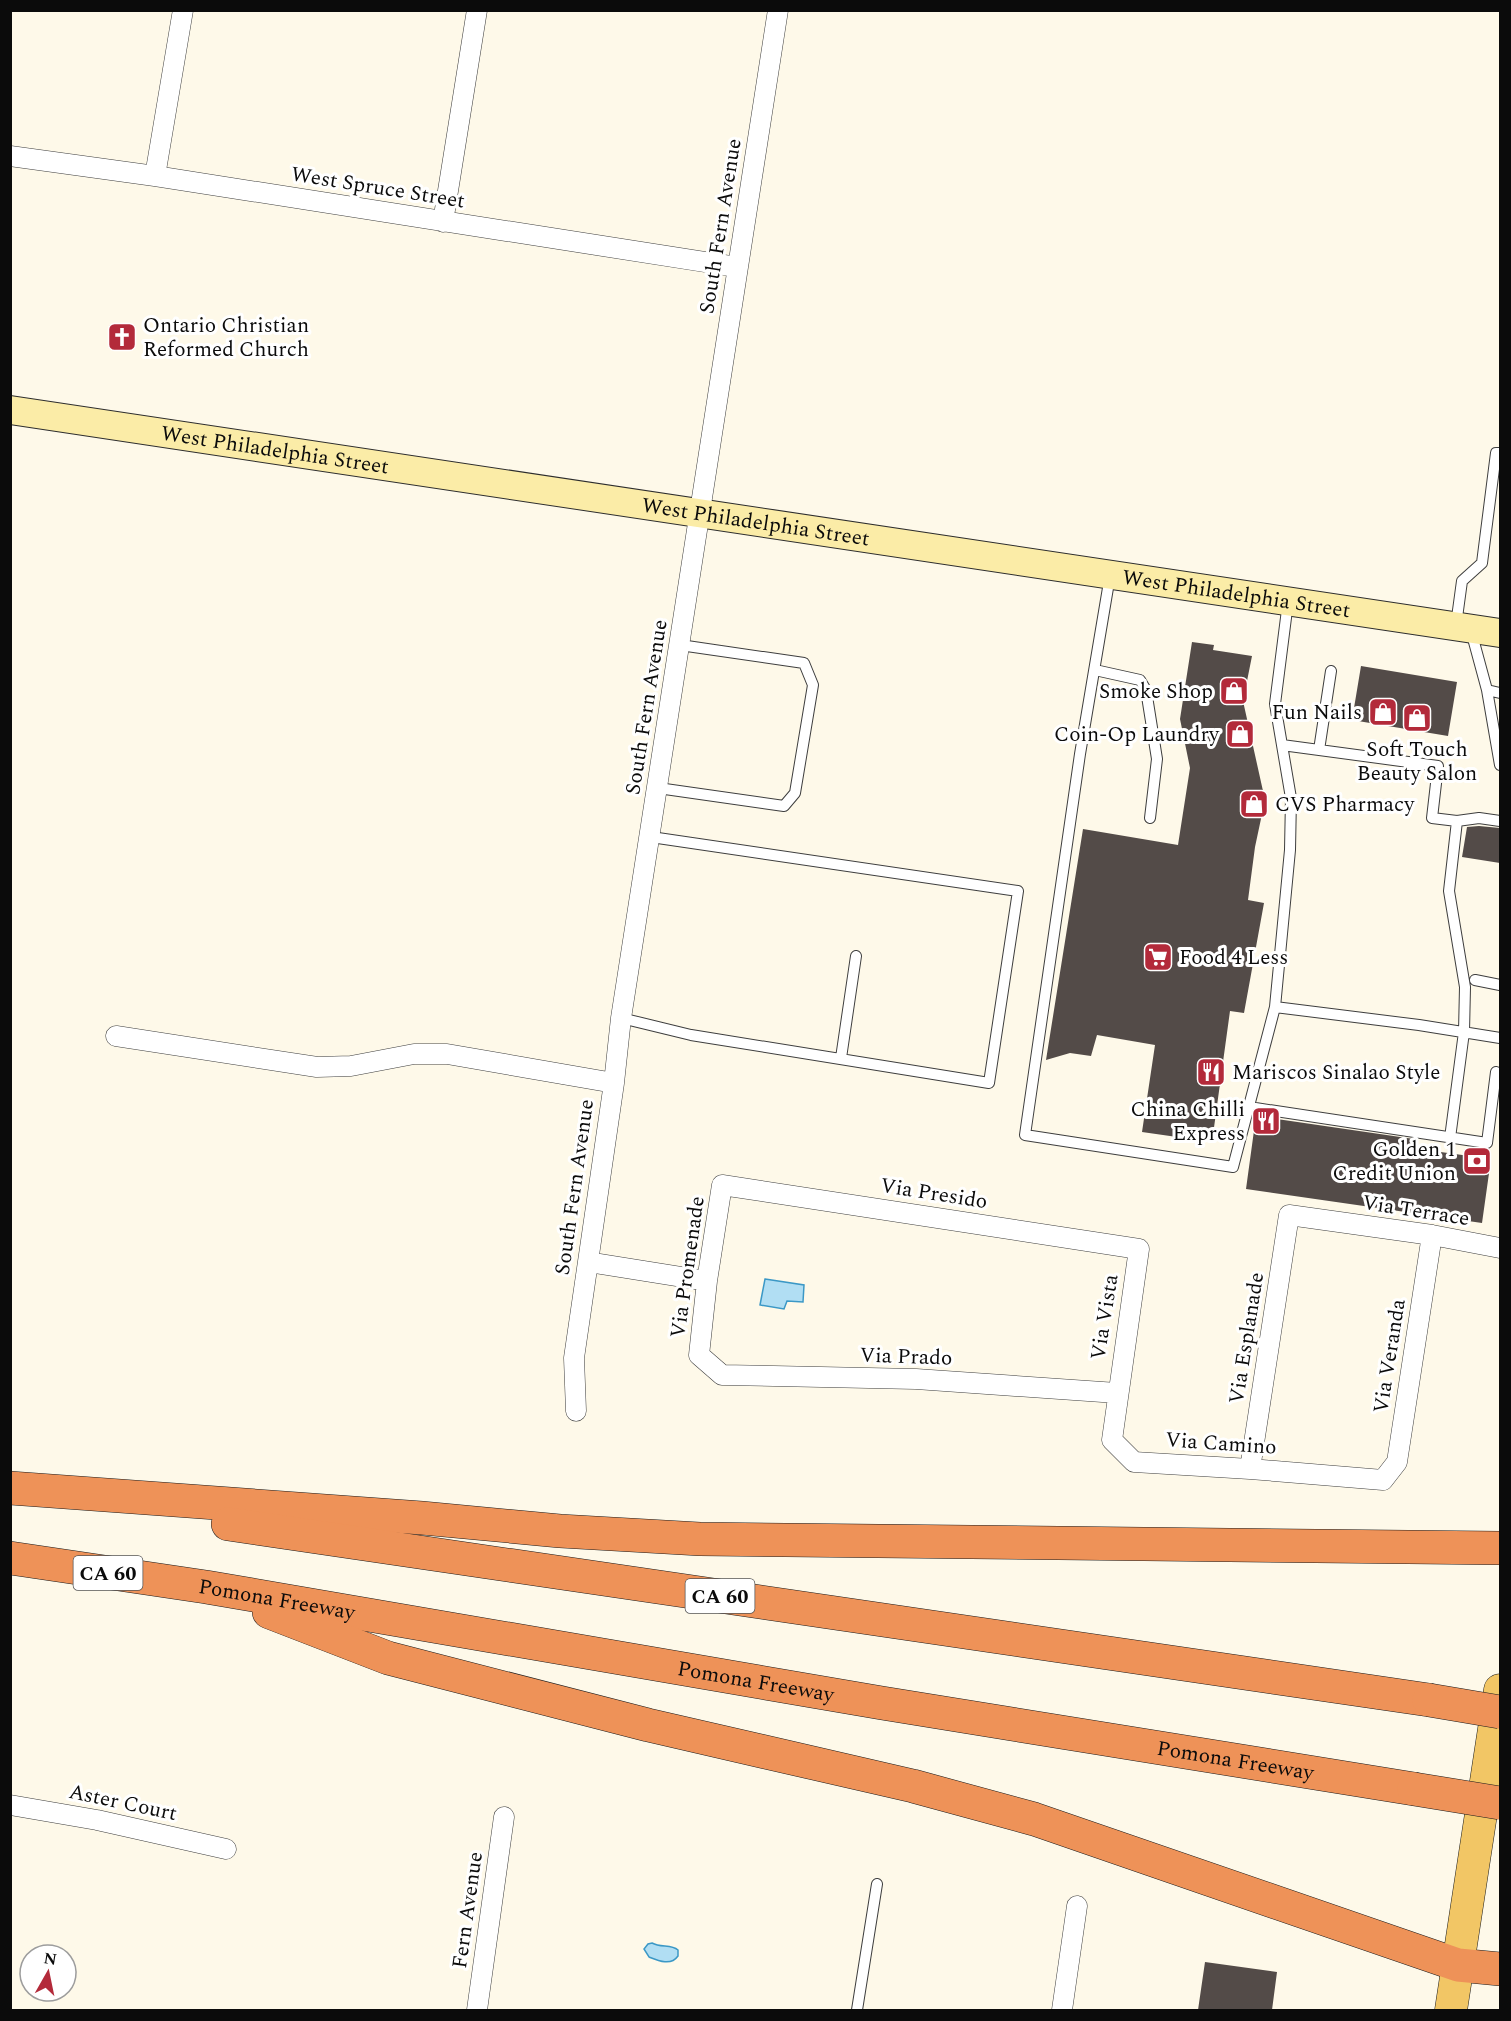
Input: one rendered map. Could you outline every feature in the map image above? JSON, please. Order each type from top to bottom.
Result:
[{"type":"highway","points":[[10,1490],[422,1518],[560,1532],[700,1539],[1500,1548]]},
{"type":"highway","name":"CA 60","points":[[10,1490],[1500,1712]]},
{"type":"highway","name":"Pomona Freeway","points":[[10,1558],[206,1587],[882,1703],[1500,1803]]},
{"type":"highway","points":[[206,1587],[388,1658],[648,1725],[913,1786],[1034,1819],[1458,1965],[1500,1969]]},
{"type":"main road","name":"West Philadelphia Street","points":[[10,410],[1500,633]]},
{"type":"main road","points":[[1451,2010],[1500,1690]]},
{"type":"street","points":[[155,176],[183,10]]},
{"type":"street","points":[[443,222],[477,10]]},
{"type":"street","name":"South Fern Avenue","points":[[576,1411],[574,1358],[614,1083],[621,1018],[778,10]]},
{"type":"street","name":"West Spruce Street","points":[[10,156],[155,176],[737,267]]},
{"type":"street","points":[[116,1036],[317,1067],[351,1066],[414,1054],[447,1054],[614,1083]]},
{"type":"street","name":"Via Presido","points":[[722,1185],[1139,1249]]},
{"type":"street","name":"Via Promenade","points":[[699,1355],[707,1281],[722,1185]]},
{"type":"street","name":"Via Terrace","points":[[1289,1215],[1432,1235],[1500,1248]]},
{"type":"street","name":"Via Esplanade","points":[[1251,1469],[1289,1215]]},
{"type":"street","name":"Via Veranda","points":[[1383,1480],[1397,1461],[1432,1235]]},
{"type":"street","name":"Via Vista","points":[[1117,1393],[1139,1249]]},
{"type":"street","points":[[588,1262],[707,1281]]},
{"type":"street","name":"Via Prado","points":[[699,1355],[722,1375],[916,1379],[1117,1393]]},
{"type":"street","name":"Via Camino","points":[[1117,1393],[1112,1440],[1134,1462],[1383,1480]]},
{"type":"street","name":"Aster Court","points":[[10,1805],[97,1820],[226,1850]]},
{"type":"street","name":"Fern Avenue","points":[[477,2010],[504,1817]]},
{"type":"street","points":[[1062,2010],[1077,1906]]},
{"type":"lane","points":[[1498,453],[1482,563],[1462,581],[1463,627],[1496,713],[1500,761]]},
{"type":"lane","points":[[1111,575],[1080,754],[1025,1135],[1233,1167],[1275,1007],[1290,850],[1291,798],[1275,704],[1288,602]]},
{"type":"lane","points":[[658,788],[784,806],[795,793],[813,685],[804,663],[680,645]]},
{"type":"lane","points":[[1095,670],[1140,680],[1146,690],[1157,759],[1150,818]]},
{"type":"lane","points":[[1320,750],[1331,671]]},
{"type":"lane","points":[[1487,690],[1500,693]]},
{"type":"lane","points":[[1282,745],[1438,766],[1432,818],[1457,821],[1479,818],[1500,821]]},
{"type":"lane","points":[[1450,1138],[1464,1032],[1465,987],[1449,891],[1457,821]]},
{"type":"lane","points":[[621,1018],[691,1035],[989,1083],[1018,891],[651,837]]},
{"type":"lane","points":[[841,1058],[856,956]]},
{"type":"lane","points":[[1475,980],[1500,985]]},
{"type":"lane","points":[[1275,1007],[1500,1038]]},
{"type":"lane","points":[[1249,1107],[1487,1143],[1496,1072]]},
{"type":"lane","points":[[857,2010],[877,1884]]},
{"type":"water","points":[[765,1279],[804,1285],[803,1302],[787,1301],[784,1309],[760,1305]]},
{"type":"water","points":[[652,1943],[675,1948],[678,1950],[678,1956],[668,1962],[649,1957],[644,1949]]},
{"type":"building","name":"Food 4 Less","points":[[1192,642],[1214,645],[1213,650],[1252,656],[1243,701],[1265,800],[1255,847],[1248,900],[1264,903],[1244,1013],[1230,1011],[1212,1142],[1142,1132],[1155,1045],[1097,1035],[1091,1056],[1070,1053],[1046,1060],[1083,829],[1178,845],[1190,768],[1180,719]]},
{"type":"building","points":[[1361,666],[1457,682],[1448,736],[1352,720]]},
{"type":"building","points":[[1467,827],[1500,828],[1500,863],[1462,857]]},
{"type":"building","points":[[1256,1116],[1414,1139],[1412,1148],[1491,1159],[1482,1223],[1246,1189]]},
{"type":"building","points":[[1205,1962],[1277,1972],[1272,2010],[1198,2010]]},
{"type":"place","name":"Ontario Christian Reformed Church","points":[[122,337]]},
{"type":"place","name":"Smoke Shop","points":[[1234,691]]},
{"type":"place","name":"Fun Nails","points":[[1383,712]]},
{"type":"place","name":"Soft Touch Beauty Salon","points":[[1417,718]]},
{"type":"place","name":"Coin-Op Laundry","points":[[1240,734]]},
{"type":"place","name":"CVS Pharmacy","points":[[1254,804]]},
{"type":"place","name":"Food 4 Less","points":[[1158,957]]},
{"type":"place","name":"Mariscos Sinalao Style","points":[[1211,1072]]},
{"type":"place","name":"China Chilli Express","points":[[1266,1121]]},
{"type":"place","name":"Golden 1 Credit Union","points":[[1477,1161]]}]
